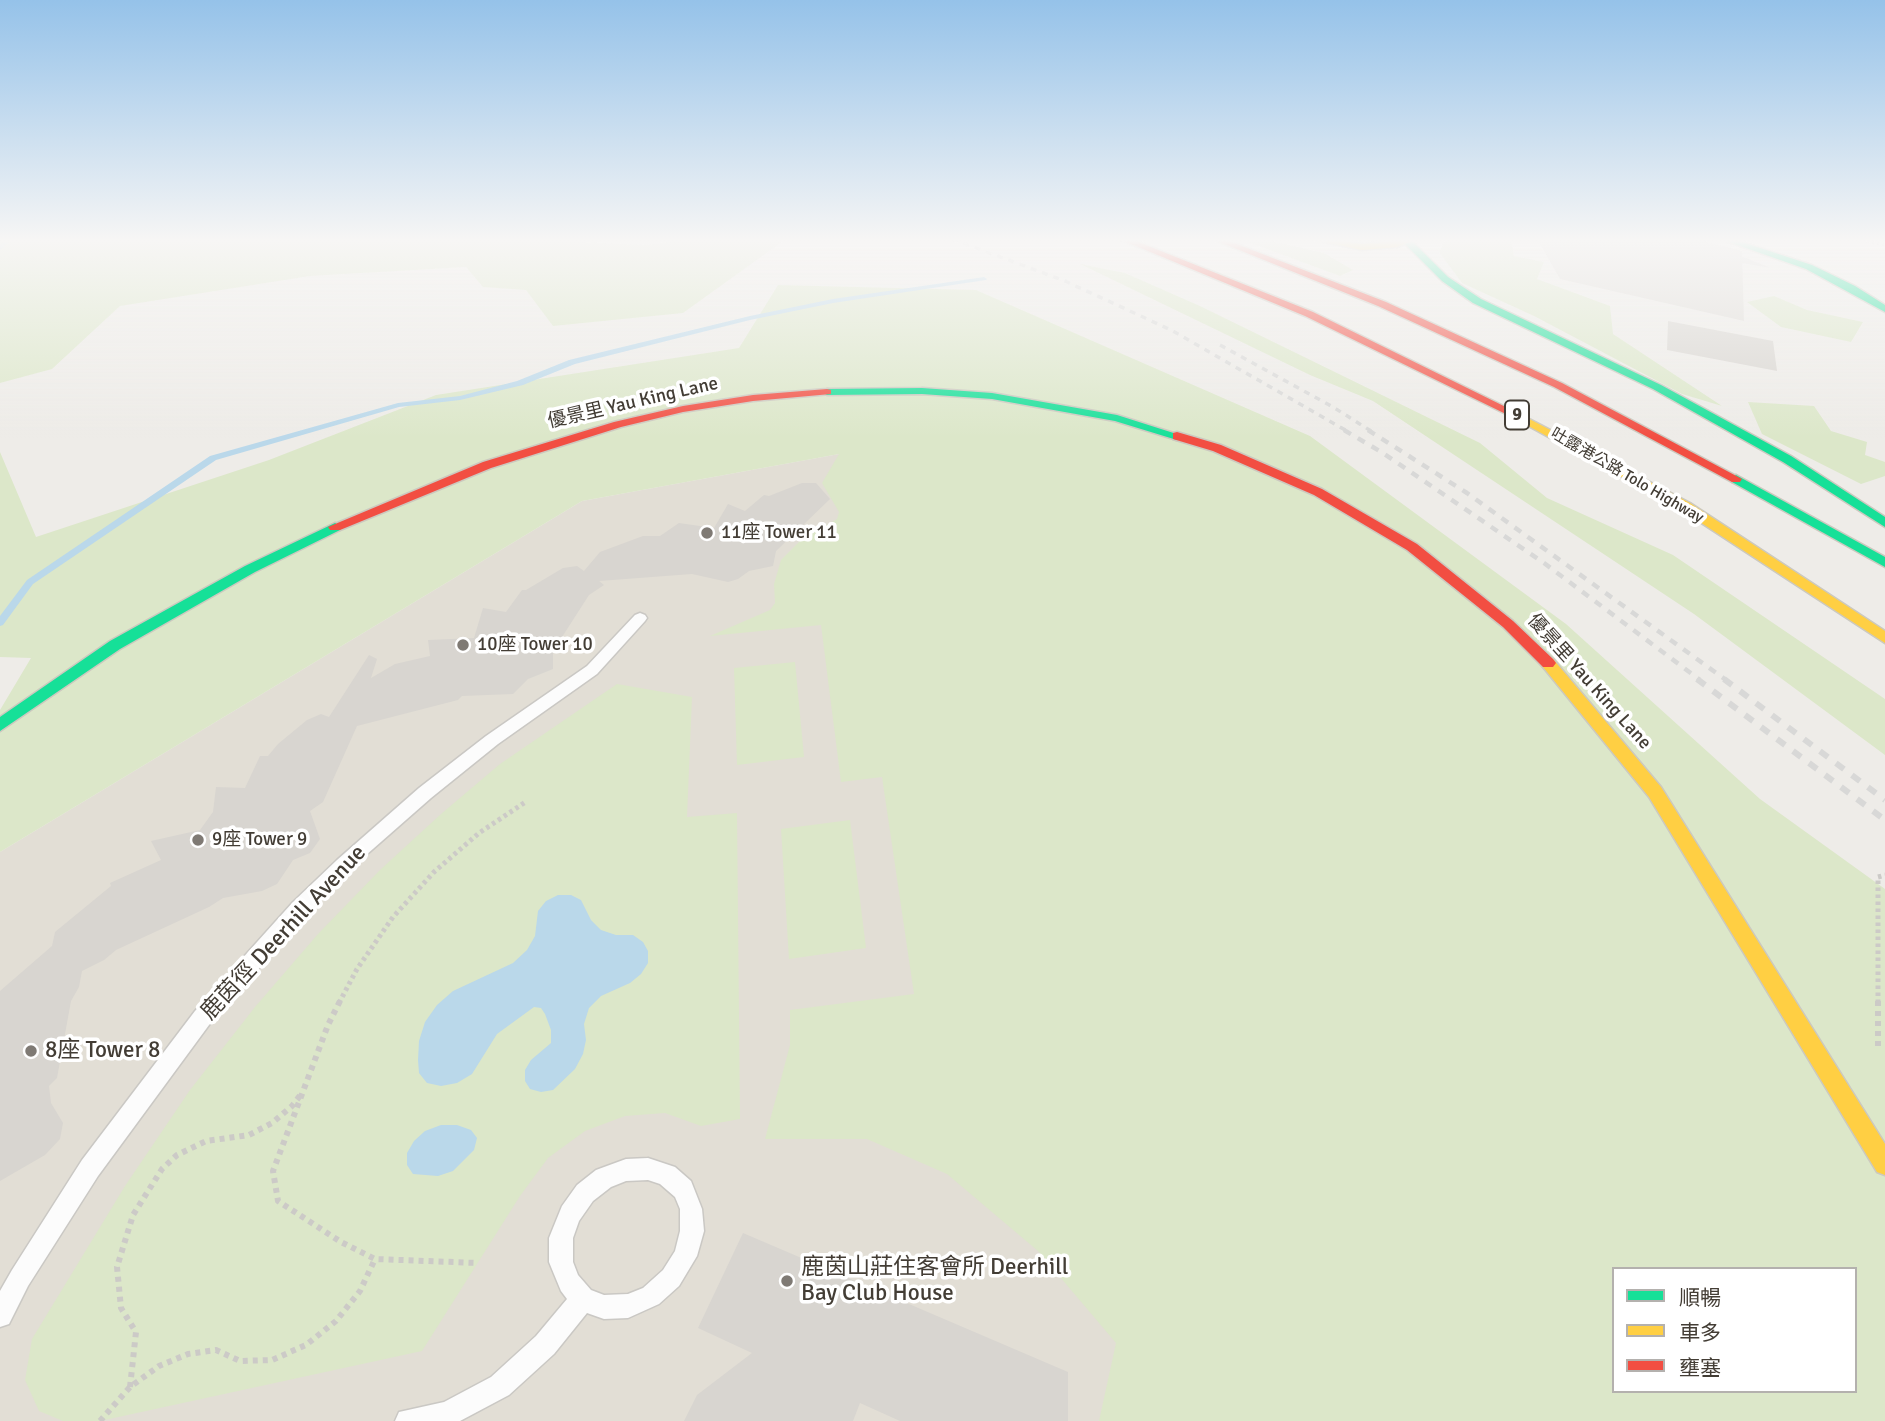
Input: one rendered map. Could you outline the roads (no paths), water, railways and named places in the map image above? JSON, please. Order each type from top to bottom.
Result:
[{"type":"main road","name":"吐露港公路 Tolo Highway","points":[[1288,305],[1423,368],[1556,435],[1685,506],[1885,638]]},
{"type":"main road","name":"9","points":[[1385,305],[1558,385],[1660,437],[1885,563]]},
{"type":"main road","points":[[1486,305],[1665,391],[1787,459],[1885,523]]},
{"type":"main road","name":"優景里 Yau King Lane","points":[[0,725],[115,645],[191,601],[324,533],[486,465],[618,424],[682,409],[753,398],[860,390],[992,396],[1117,418],[1217,448],[1318,492],[1412,547],[1508,624],[1555,670],[1655,792],[1885,1164]]},
{"type":"lane","name":"鹿茵徑 Deerhill Avenue","points":[[0,1315],[20,1278],[90,1168],[202,1018],[300,908],[343,865],[425,793],[492,740],[592,670],[640,618]]},
{"type":"lane","points":[[648,1169],[667,1175],[682,1189],[691,1209],[692,1231],[685,1256],[671,1278],[651,1296],[628,1306],[604,1307],[583,1299],[569,1283],[561,1262],[561,1238],[570,1214],[585,1193],[604,1178],[626,1170],[648,1169]]},
{"type":"lane","points":[[408,1421],[447,1414],[500,1386],[545,1345],[583,1299]]},
{"type":"water","points":[[558,895],[571,895],[581,900],[591,920],[601,930],[616,935],[633,935],[643,942],[648,951],[648,963],[641,974],[630,983],[601,996],[589,1008],[584,1024],[586,1040],[583,1054],[575,1069],[553,1090],[541,1092],[530,1089],[525,1081],[525,1070],[531,1060],[551,1043],[551,1030],[545,1014],[541,1008],[534,1007],[497,1034],[472,1074],[457,1083],[441,1086],[427,1083],[419,1073],[418,1060],[419,1041],[425,1022],[437,1005],[453,991],[513,963],[527,950],[535,936],[538,911],[546,901]]},
{"type":"water","points":[[441,1125],[457,1125],[471,1130],[477,1138],[474,1150],[453,1171],[438,1176],[413,1174],[407,1165],[407,1153],[414,1141],[425,1131]]},
{"type":"waterway","points":[[0,623],[30,582],[213,458],[398,405],[460,398],[520,383],[572,362],[812,305]]},
{"type":"railway","points":[[1118,305],[1171,330],[1347,431]]},
{"type":"railway","points":[[1220,345],[1371,431]]},
{"type":"railway","points":[[1344,430],[1383,453],[1544,563],[1700,680]]},
{"type":"railway","points":[[1368,430],[1467,493],[1726,680]]},
{"type":"railway","points":[[1697,679],[1885,820]]},
{"type":"railway","points":[[1724,679],[1885,800]]},
{"type":"place","name":"11座 Tower 11","points":[[707,533]]},
{"type":"place","name":"10座 Tower 10","points":[[463,645]]},
{"type":"place","name":"9座 Tower 9","points":[[198,840]]},
{"type":"place","name":"8座 Tower 8","points":[[31,1051]]},
{"type":"place","name":"鹿茵山莊住客會所 Deerhill Bay Club House","points":[[787,1281]]}]
